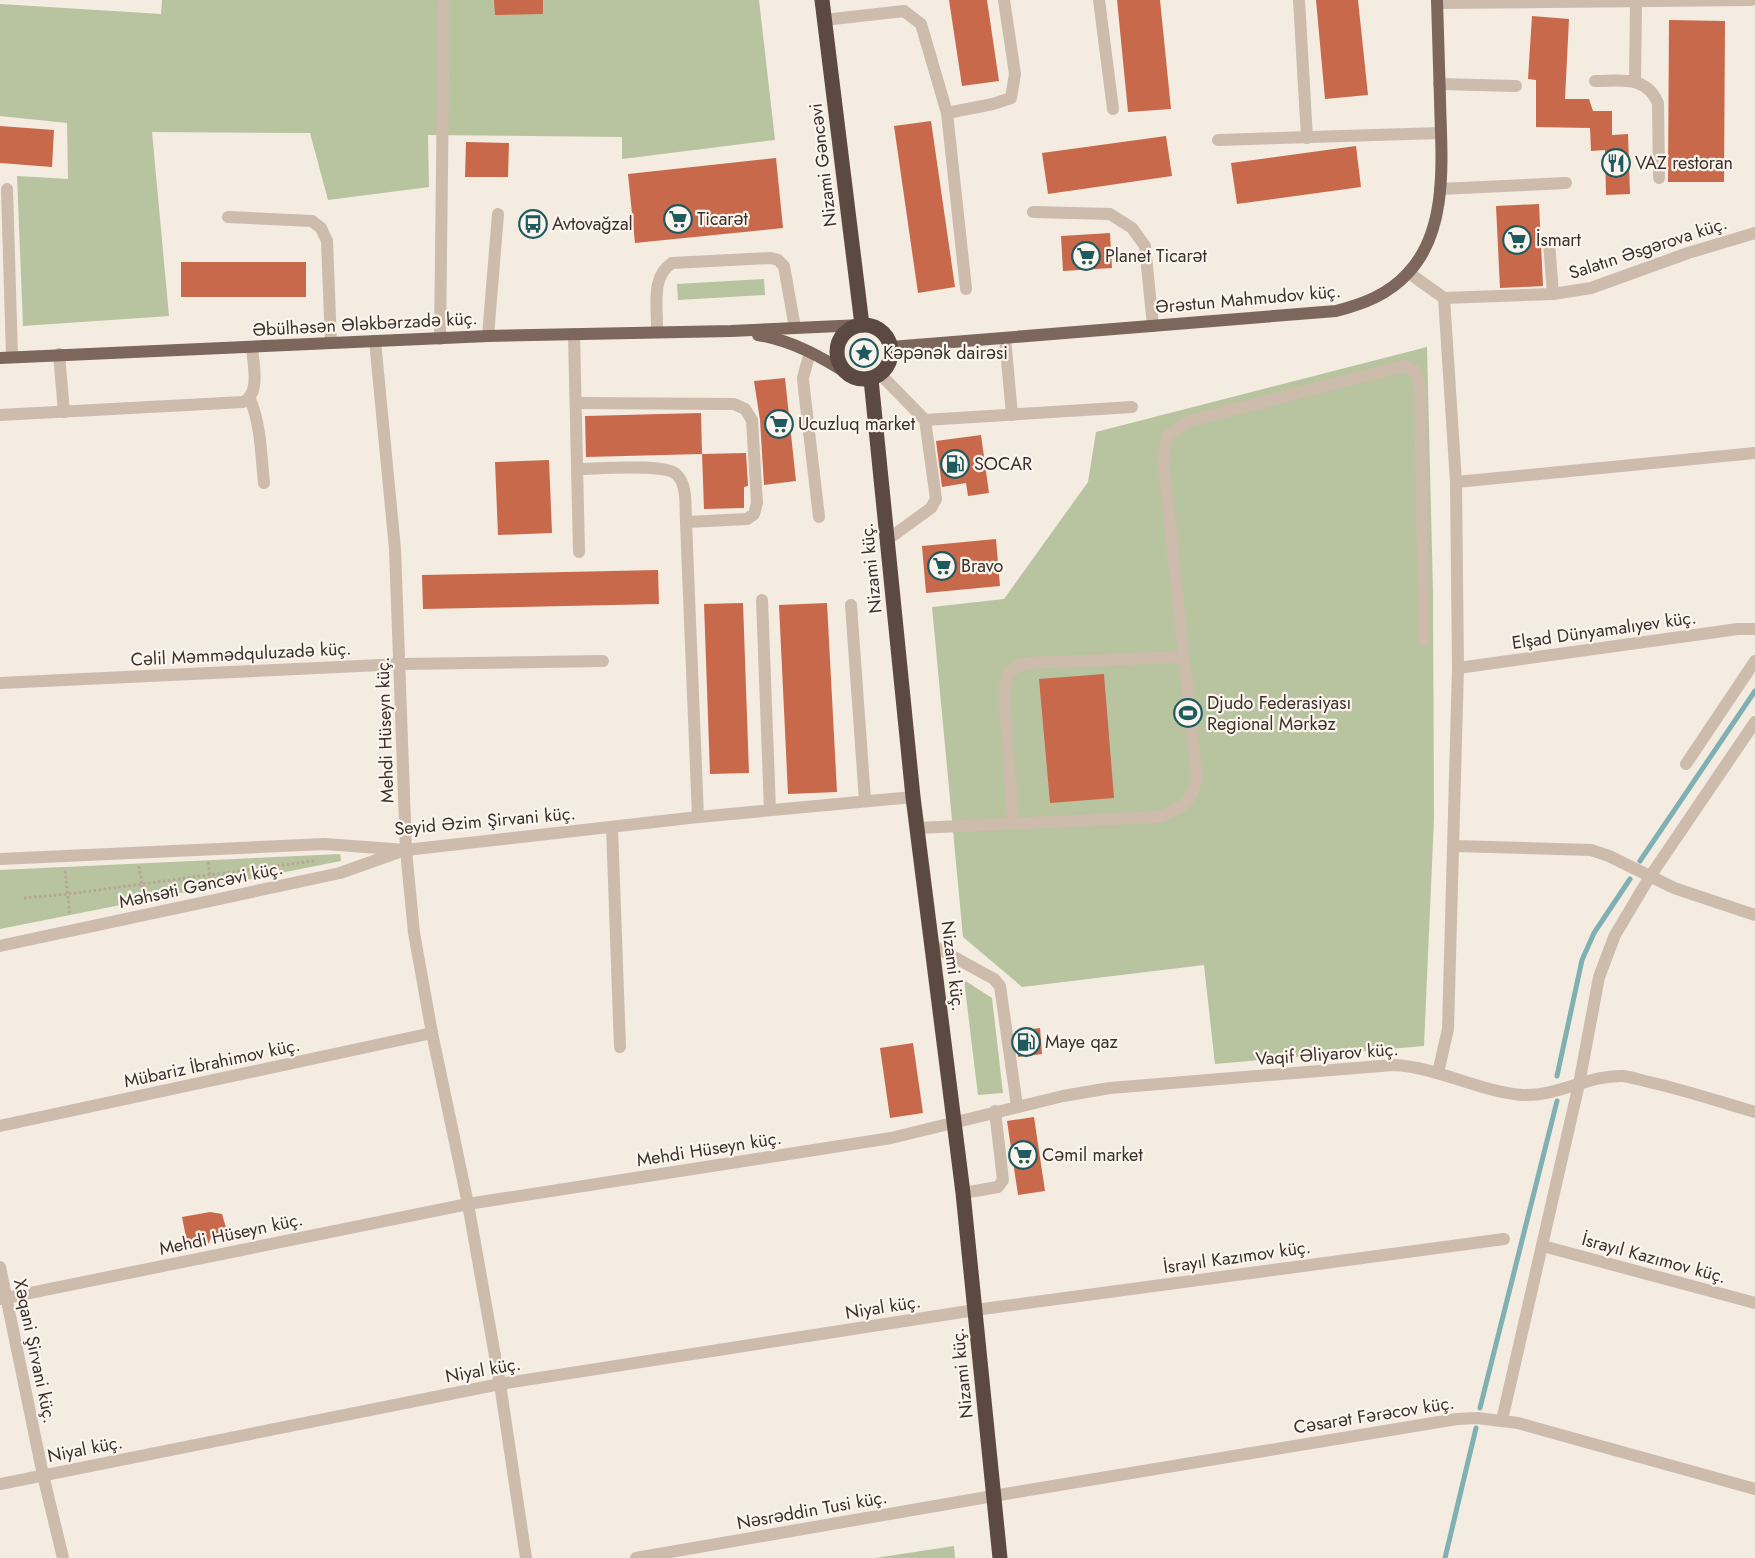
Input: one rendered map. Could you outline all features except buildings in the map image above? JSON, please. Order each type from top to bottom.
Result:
[{"type":"highway","name":"Nizami Gəncəvi","points":[[822,0],[862,325]]},
{"type":"highway","points":[[862,325],[872,326],[881,330],[891,347],[891,358],[887,367],[875,376],[861,379],[851,376],[843,370],[836,351],[838,342],[844,333],[852,327],[862,325]]},
{"type":"highway","name":"Nizami küç.","points":[[875,376],[887,540],[913,797],[963,1193],[1000,1558]]},
{"type":"main road","name":"Ərəstun Mahmudov küç.","points":[[891,347],[1336,311],[1361,304],[1382,295],[1409,273],[1421,255],[1435,218],[1440,189],[1437,2]]},
{"type":"main road","points":[[731,331],[862,325]]},
{"type":"main road","name":"Əbülhəsən Ələkbərzadə küç.","points":[[6,358],[59,354],[488,336],[731,331]]},
{"type":"main road","points":[[731,331],[774,338],[810,352],[851,376]]},
{"type":"street","points":[[440,339],[444,0]]},
{"type":"street","points":[[948,113],[993,104],[1011,98],[1015,74],[1004,0]]},
{"type":"street","points":[[1099,0],[1113,109]]},
{"type":"street","points":[[1299,0],[1307,138]]},
{"type":"street","points":[[1437,2],[1751,0]]},
{"type":"street","points":[[1636,2],[1636,82]]},
{"type":"street","points":[[824,20],[904,11],[921,24],[948,113],[966,289]]},
{"type":"street","points":[[1595,80],[1636,82],[1646,85],[1654,94],[1658,103],[1659,178]]},
{"type":"street","points":[[1439,84],[1516,86]]},
{"type":"street","points":[[1218,140],[1440,133]]},
{"type":"street","points":[[1440,189],[1566,183]]},
{"type":"street","points":[[6,358],[7,188]]},
{"type":"street","points":[[1033,212],[1110,214],[1132,228],[1145,246],[1153,326]]},
{"type":"street","points":[[488,336],[498,214]]},
{"type":"street","points":[[228,217],[312,221],[321,228],[327,241],[331,343]]},
{"type":"street","name":"Salatın Əsgərova küç.","points":[[1444,298],[1553,294],[1591,288],[1688,253],[1755,233]]},
{"type":"street","points":[[1549,242],[1553,294]]},
{"type":"street","points":[[658,332],[658,279],[664,269],[672,264],[771,258],[778,260],[784,266],[795,328]]},
{"type":"street","points":[[1409,273],[1444,298],[1456,482],[1458,668],[1454,846],[1448,1029],[1438,1073]]},
{"type":"street","points":[[574,334],[579,552]]},
{"type":"street","points":[[1006,338],[1012,415]]},
{"type":"street","name":"Mehdi Hüseyn küç.","points":[[375,341],[394,549],[401,664],[406,850],[414,933],[432,1033],[468,1204],[500,1384],[526,1558]]},
{"type":"street","points":[[0,415],[243,402],[250,399],[254,390],[252,347]]},
{"type":"street","points":[[810,352],[804,378],[804,389],[819,517]]},
{"type":"street","points":[[59,354],[64,412]]},
{"type":"street","points":[[917,828],[1159,817],[1180,809],[1192,797],[1197,779],[1163,458],[1167,436],[1189,421],[1404,366],[1416,372],[1420,389],[1424,640]]},
{"type":"street","points":[[875,376],[925,420],[936,499],[931,508],[887,540]]},
{"type":"street","points":[[250,399],[259,432],[264,483]]},
{"type":"street","points":[[576,403],[734,404],[745,409],[752,420],[757,504],[754,514],[747,520],[686,522]]},
{"type":"street","points":[[925,420],[1132,407]]},
{"type":"street","points":[[1456,482],[1755,453]]},
{"type":"street","points":[[577,469],[662,468],[676,474],[684,487],[698,817]]},
{"type":"street","points":[[762,600],[770,810]]},
{"type":"street","points":[[851,605],[865,800]]},
{"type":"street","name":"Elşad Dünyamalıyev küç.","points":[[1458,668],[1738,629],[1755,629]]},
{"type":"street","points":[[1013,823],[1004,689],[1010,671],[1024,663],[1184,657]]},
{"type":"street","name":"Cəlil Məmmədquluzadə küç.","points":[[0,683],[401,664],[604,661]]},
{"type":"street","points":[[1686,764],[1755,661]]},
{"type":"street","points":[[1502,1420],[1579,1084],[1599,977],[1615,935],[1649,878],[1755,722]]},
{"type":"street","name":"Seyid Əzim Şirvani küç.","points":[[0,859],[325,844],[406,850],[698,817],[913,797]]},
{"type":"street","points":[[612,827],[620,1047]]},
{"type":"street","points":[[1454,846],[1591,850],[1609,856],[1649,878],[1755,915]]},
{"type":"street","name":"Məhsəti Gəncəvi küç.","points":[[0,946],[340,873],[406,850]]},
{"type":"street","points":[[932,945],[994,979],[1000,986],[1016,1106]]},
{"type":"street","name":"Mübariz İbrahimov küç.","points":[[0,1126],[432,1033]]},
{"type":"street","name":"Vaqif Əliyarov küç.","points":[[954,1122],[1016,1106],[1110,1088],[1384,1065],[1414,1066],[1491,1090],[1524,1095],[1536,1095],[1604,1078],[1624,1076],[1755,1112]]},
{"type":"street","points":[[963,1193],[998,1188],[1003,1180],[995,1111]]},
{"type":"street","name":"Mehdi Hüseyn küç.","points":[[3,1298],[468,1204],[891,1138],[954,1122]]},
{"type":"street","name":"İsrayıl Kazımov küç.","points":[[975,1310],[1504,1239]]},
{"type":"street","name":"İsrayıl Kazımov küç.","points":[[1543,1246],[1755,1303]]},
{"type":"street","name":"Xəqani Şirvani küç.","points":[[0,1268],[3,1298],[63,1558]]},
{"type":"street","name":"Niyal küç.","points":[[0,1484],[500,1384],[975,1310]]},
{"type":"street","name":"Cəsarət Fərəcov küç.","points":[[993,1496],[1457,1419],[1518,1422],[1755,1489]]},
{"type":"street","name":"Nəsrəddin Tusi küç.","points":[[636,1558],[993,1496]]},
{"type":"path","points":[[208,860],[212,887]]},
{"type":"path","points":[[24,898],[68,894],[313,861],[314,866]]},
{"type":"path","points":[[138,864],[144,900]]},
{"type":"path","points":[[65,867],[70,915]]},
{"type":"green space","points":[[162,0],[759,0],[775,140],[622,159],[622,137],[428,135],[429,187],[328,200],[310,133],[152,132],[169,316],[23,326],[17,176],[68,179],[67,123],[0,116],[0,4],[161,14]]},
{"type":"green space","points":[[764,279],[765,295],[678,300],[677,284]]},
{"type":"green space","name":"Kəpənək dairəsi","points":[[864,340],[873,344],[877,353],[873,362],[864,366],[855,362],[851,353],[855,344]]},
{"type":"green space","name":"Djudo Federasiyası Regional Mərkəz","points":[[1427,347],[1433,592],[1434,819],[1424,1046],[1215,1064],[1204,965],[1022,987],[963,937],[932,607],[1004,599],[1088,482],[1096,432]]},
{"type":"green space","points":[[340,854],[341,861],[0,929],[0,870]]},
{"type":"green space","points":[[964,980],[992,998],[1003,1093],[978,1095]]},
{"type":"green space","points":[[954,1546],[955,1558],[875,1558]]},
{"type":"waterway","points":[[1640,861],[1755,691]]},
{"type":"waterway","points":[[1557,1076],[1582,960],[1594,933],[1630,879]]},
{"type":"waterway","points":[[1480,1408],[1557,1101]]},
{"type":"waterway","points":[[1445,1558],[1476,1428]]},
{"type":"place","name":"VAZ restoran","points":[[1616,163]]},
{"type":"place","name":"Ticarət","points":[[678,219]]},
{"type":"place","name":"Avtovağzal","points":[[533,224]]},
{"type":"place","name":"İsmart","points":[[1517,240]]},
{"type":"place","name":"Planet Ticarət","points":[[1086,256]]},
{"type":"place","name":"Kəpənək dairəsi","points":[[864,353]]},
{"type":"place","name":"Ucuzluq market","points":[[779,424]]},
{"type":"place","name":"SOCAR","points":[[955,464]]},
{"type":"place","name":"Bravo","points":[[942,566]]},
{"type":"place","name":"Djudo Federasiyası Regional Mərkəz","points":[[1188,713]]},
{"type":"place","name":"Maye qaz","points":[[1026,1042]]},
{"type":"place","name":"Cəmil market","points":[[1023,1155]]}]
